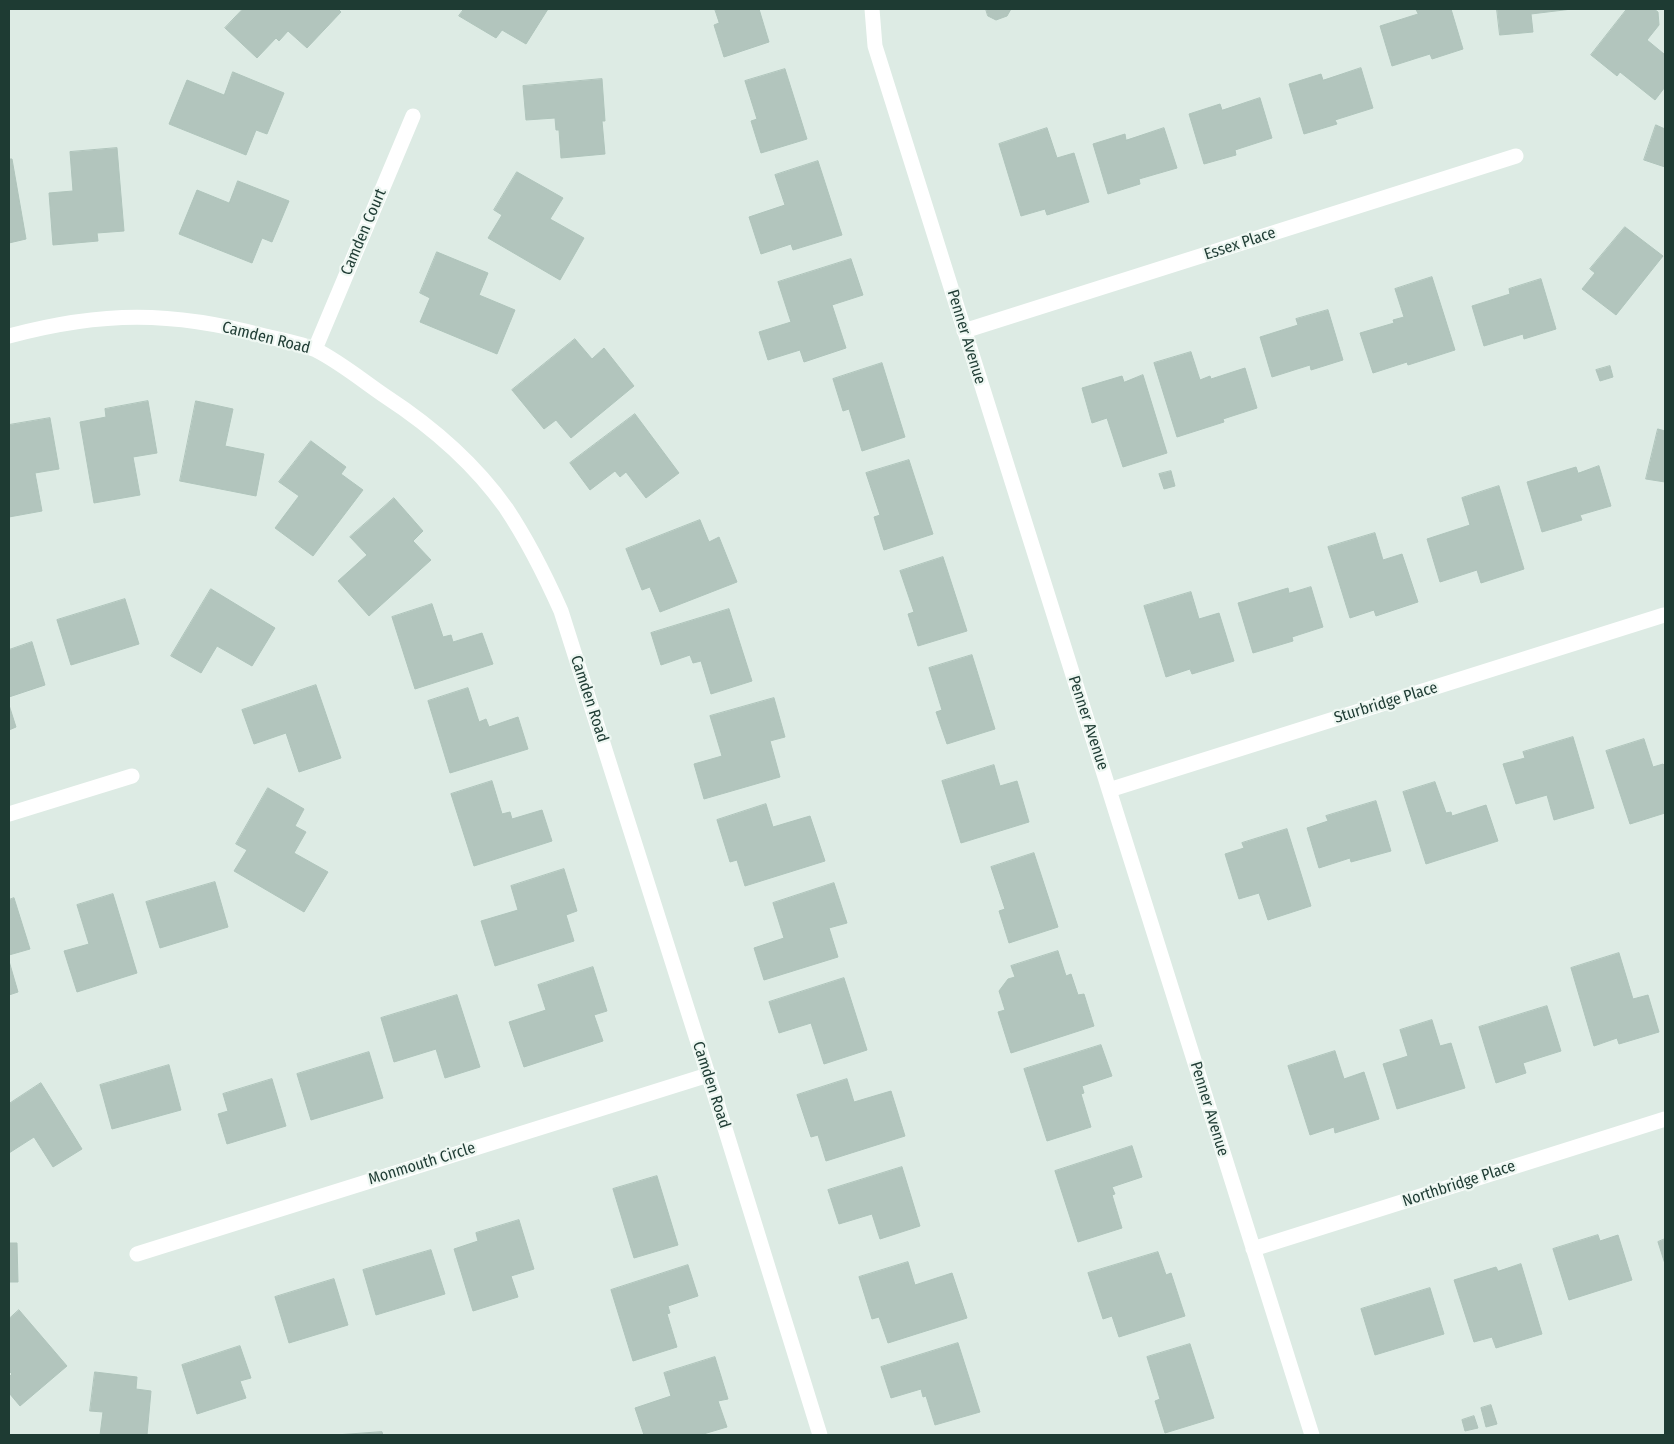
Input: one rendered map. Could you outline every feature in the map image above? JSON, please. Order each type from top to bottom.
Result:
[{"type":"street","name":"Penner Avenue","points":[[872,9],[876,46],[1312,1435]]},
{"type":"street","name":"Camden Court","points":[[315,350],[413,116]]},
{"type":"street","name":"Essex Place","points":[[964,331],[1516,156]]},
{"type":"street","name":"Camden Road","points":[[9,336],[82,319],[144,317],[189,320],[251,332],[315,350],[415,415],[441,436],[484,480],[505,507],[534,552],[561,611],[820,1435]]},
{"type":"street","name":"Sturbridge Place","points":[[1109,790],[1664,615]]},
{"type":"street","points":[[9,814],[132,776]]},
{"type":"street","name":"Monmouth Circle","points":[[138,1254],[708,1075]]},
{"type":"street","name":"Northbridge Place","points":[[1253,1249],[1665,1119]]},
{"type":"building","points":[[243,9],[338,9],[341,12],[307,48],[288,31],[279,41],[276,38],[257,58],[225,28]]},
{"type":"building","points":[[464,9],[548,9],[526,44],[502,30],[496,38],[459,16]]},
{"type":"building","points":[[715,9],[759,9],[769,42],[724,57],[714,25],[719,23]]},
{"type":"building","points":[[986,9],[1011,9],[1007,16],[996,20],[988,16]]},
{"type":"building","points":[[1416,9],[1451,9],[1463,49],[1432,59],[1430,54],[1392,66],[1380,26],[1418,14]]},
{"type":"building","points":[[1497,9],[1572,9],[1531,14],[1533,32],[1500,35]]},
{"type":"building","points":[[1627,9],[1654,9],[1658,12],[1659,25],[1647,40],[1664,54],[1665,52],[1665,87],[1655,100],[1620,72],[1617,76],[1591,55]]},
{"type":"building","points":[[1361,68],[1373,108],[1335,120],[1337,124],[1304,134],[1289,84],[1321,74],[1323,80]]},
{"type":"building","points":[[785,69],[807,139],[761,153],[751,121],[757,119],[745,81]]},
{"type":"building","points":[[233,72],[284,93],[267,134],[256,130],[246,155],[169,124],[187,80],[224,95]]},
{"type":"building","points":[[602,79],[605,121],[602,121],[605,154],[561,158],[559,130],[556,130],[555,118],[526,120],[523,86]]},
{"type":"building","points":[[1260,98],[1272,138],[1235,150],[1236,155],[1204,164],[1189,114],[1220,104],[1222,110]]},
{"type":"building","points":[[1656,125],[1665,129],[1665,167],[1644,160]]},
{"type":"building","points":[[1047,128],[1057,158],[1074,153],[1089,202],[1047,215],[1045,209],[1021,216],[999,144]]},
{"type":"building","points":[[1164,128],[1177,168],[1139,179],[1140,184],[1108,194],[1093,144],[1125,134],[1126,140]]},
{"type":"building","points":[[117,148],[124,231],[97,233],[98,241],[53,245],[49,193],[73,191],[70,152]]},
{"type":"building","points":[[9,159],[12,159],[26,239],[9,243]]},
{"type":"building","points":[[818,161],[842,235],[793,250],[791,244],[761,254],[749,217],[785,205],[775,175]]},
{"type":"building","points":[[517,172],[563,198],[550,219],[584,238],[560,280],[488,238],[502,215],[494,210]]},
{"type":"building","points":[[238,181],[289,201],[272,242],[262,238],[252,263],[179,234],[197,190],[229,203]]},
{"type":"building","points":[[1625,227],[1663,256],[1616,315],[1582,289],[1595,273],[1590,269]]},
{"type":"building","points":[[437,252],[488,273],[479,295],[515,310],[497,354],[420,322],[430,298],[420,293]]},
{"type":"building","points":[[851,259],[863,295],[832,305],[846,348],[804,362],[800,350],[768,360],[759,332],[791,322],[778,282]]},
{"type":"building","points":[[1432,277],[1455,350],[1408,365],[1407,362],[1373,373],[1360,333],[1394,323],[1393,320],[1404,317],[1395,289]]},
{"type":"building","points":[[1541,279],[1556,329],[1524,339],[1523,334],[1484,346],[1472,306],[1510,294],[1509,289]]},
{"type":"building","points":[[1328,310],[1343,360],[1311,370],[1310,365],[1272,377],[1260,337],[1298,325],[1296,319]]},
{"type":"building","points":[[575,339],[592,359],[604,348],[634,386],[571,438],[556,420],[544,429],[512,390]]},
{"type":"building","points":[[1191,352],[1200,380],[1210,376],[1211,379],[1245,368],[1257,408],[1223,419],[1224,422],[1177,437],[1154,363]]},
{"type":"building","points":[[882,363],[905,437],[862,451],[849,409],[843,411],[833,379]]},
{"type":"building","points":[[1610,366],[1613,377],[1600,381],[1596,370]]},
{"type":"building","points":[[1143,375],[1167,453],[1123,467],[1107,418],[1092,423],[1082,388],[1122,376],[1124,382]]},
{"type":"building","points":[[148,401],[157,453],[133,457],[140,495],[94,503],[80,422],[106,417],[105,409]]},
{"type":"building","points":[[196,401],[233,409],[225,446],[264,454],[256,496],[180,481]]},
{"type":"building","points":[[635,414],[679,473],[646,498],[626,472],[620,477],[615,471],[590,490],[570,463]]},
{"type":"building","points":[[50,418],[59,469],[35,473],[42,511],[9,517],[9,425]]},
{"type":"building","points":[[1658,429],[1665,431],[1665,482],[1646,479]]},
{"type":"building","points":[[311,441],[346,467],[341,474],[363,490],[313,556],[275,528],[299,496],[279,482]]},
{"type":"building","points":[[909,460],[933,534],[884,550],[874,517],[880,515],[866,473]]},
{"type":"building","points":[[1599,466],[1611,506],[1580,515],[1582,520],[1542,532],[1527,482],[1576,467],[1578,473]]},
{"type":"building","points":[[1171,471],[1175,486],[1164,489],[1159,474]]},
{"type":"building","points":[[1499,486],[1524,569],[1481,583],[1477,570],[1440,582],[1427,539],[1470,525],[1462,498]]},
{"type":"building","points":[[394,498],[423,531],[413,541],[431,560],[369,616],[338,581],[367,555],[350,537]]},
{"type":"building","points":[[700,520],[709,542],[719,537],[737,582],[660,612],[650,587],[642,590],[626,549]]},
{"type":"building","points":[[1375,533],[1383,560],[1402,554],[1418,602],[1376,616],[1374,610],[1350,618],[1328,547]]},
{"type":"building","points":[[943,557],[967,631],[918,646],[908,614],[914,612],[900,571]]},
{"type":"building","points":[[1311,587],[1323,627],[1292,637],[1293,641],[1253,653],[1238,603],[1288,588],[1289,593]]},
{"type":"building","points":[[211,589],[275,628],[252,666],[217,646],[201,673],[171,656]]},
{"type":"building","points":[[1191,592],[1199,619],[1219,613],[1234,661],[1192,674],[1190,669],[1166,677],[1144,606]]},
{"type":"building","points":[[125,599],[139,644],[71,665],[57,620]]},
{"type":"building","points":[[432,604],[443,637],[451,635],[453,642],[482,633],[493,664],[415,689],[392,617]]},
{"type":"building","points":[[729,609],[752,681],[711,694],[701,661],[693,663],[690,655],[661,665],[651,633]]},
{"type":"building","points":[[32,642],[45,685],[9,697],[9,650]]},
{"type":"building","points":[[972,655],[995,729],[947,744],[936,712],[942,710],[929,668]]},
{"type":"building","points":[[316,685],[341,758],[299,772],[286,733],[254,744],[242,710]]},
{"type":"building","points":[[468,688],[479,722],[486,719],[489,727],[518,717],[528,749],[450,773],[428,701]]},
{"type":"building","points":[[774,698],[785,737],[770,741],[780,777],[704,799],[694,764],[722,756],[710,716]]},
{"type":"building","points":[[9,705],[16,727],[9,730]]},
{"type":"building","points":[[1573,737],[1594,808],[1554,820],[1547,795],[1516,804],[1503,764],[1525,758],[1523,752]]},
{"type":"building","points":[[1644,739],[1653,767],[1663,764],[1665,766],[1665,813],[1630,824],[1606,751]]},
{"type":"building","points":[[994,765],[1000,786],[1017,781],[1029,822],[961,843],[942,781]]},
{"type":"building","points":[[492,781],[502,814],[510,812],[512,819],[542,810],[552,841],[474,866],[451,794]]},
{"type":"building","points":[[1435,782],[1446,813],[1451,812],[1452,816],[1486,805],[1498,841],[1426,864],[1403,792]]},
{"type":"building","points":[[268,788],[304,809],[295,826],[306,832],[294,853],[328,872],[304,912],[234,871],[247,850],[236,844]]},
{"type":"building","points":[[1376,801],[1391,851],[1351,862],[1350,858],[1319,868],[1307,828],[1328,821],[1326,816]]},
{"type":"building","points":[[766,804],[773,827],[810,816],[825,861],[745,886],[737,860],[730,862],[717,820]]},
{"type":"building","points":[[1287,829],[1311,906],[1268,920],[1259,893],[1239,899],[1225,854],[1244,848],[1242,843]]},
{"type":"building","points":[[1034,853],[1058,927],[1009,943],[999,911],[1005,909],[991,867]]},
{"type":"building","points":[[564,869],[577,911],[566,915],[574,941],[495,966],[481,921],[518,910],[511,886]]},
{"type":"building","points":[[215,882],[228,927],[160,948],[146,902]]},
{"type":"building","points":[[834,883],[847,923],[829,928],[838,957],[764,980],[754,948],[784,938],[773,903]]},
{"type":"building","points":[[113,894],[137,973],[77,992],[64,951],[89,944],[77,905]]},
{"type":"building","points":[[14,898],[30,949],[9,955],[9,900]]},
{"type":"building","points":[[1058,951],[1066,976],[1071,974],[1078,995],[1084,994],[1094,1026],[1011,1053],[998,1012],[1005,1010],[999,991],[1008,979],[1015,977],[1011,966]]},
{"type":"building","points":[[1619,953],[1633,999],[1648,995],[1659,1032],[1619,1044],[1617,1038],[1594,1046],[1571,968]]},
{"type":"building","points":[[9,961],[18,992],[9,995]]},
{"type":"building","points":[[593,967],[607,1011],[594,1015],[603,1041],[524,1067],[509,1022],[546,1010],[538,985]]},
{"type":"building","points":[[844,978],[867,1050],[824,1064],[811,1023],[779,1033],[769,1002]]},
{"type":"building","points":[[457,995],[480,1067],[445,1078],[436,1049],[394,1062],[381,1018]]},
{"type":"building","points":[[1547,1006],[1561,1051],[1523,1063],[1526,1073],[1496,1083],[1479,1027]]},
{"type":"building","points":[[1432,1020],[1440,1046],[1451,1043],[1465,1088],[1397,1109],[1383,1064],[1408,1056],[1400,1030]]},
{"type":"building","points":[[1101,1045],[1112,1076],[1082,1086],[1084,1093],[1081,1094],[1091,1127],[1047,1141],[1024,1069]]},
{"type":"building","points":[[1335,1051],[1344,1079],[1364,1072],[1379,1119],[1335,1133],[1334,1127],[1310,1135],[1288,1066]]},
{"type":"building","points":[[369,1052],[383,1098],[311,1120],[297,1074]]},
{"type":"building","points":[[169,1065],[181,1110],[112,1129],[100,1085]]},
{"type":"building","points":[[272,1079],[286,1126],[227,1144],[218,1114],[228,1111],[223,1094]]},
{"type":"building","points":[[847,1079],[854,1102],[891,1091],[905,1136],[826,1161],[818,1135],[811,1137],[797,1095]]},
{"type":"building","points":[[41,1083],[82,1149],[53,1167],[34,1137],[9,1153],[9,1104]]},
{"type":"building","points":[[1132,1146],[1142,1177],[1112,1187],[1115,1194],[1112,1195],[1122,1228],[1078,1242],[1055,1171]]},
{"type":"building","points":[[902,1167],[920,1226],[880,1239],[872,1214],[839,1224],[828,1190]]},
{"type":"building","points":[[657,1176],[678,1245],[634,1258],[613,1189]]},
{"type":"building","points":[[519,1220],[534,1269],[511,1276],[518,1297],[473,1311],[454,1249],[478,1241],[476,1233]]},
{"type":"building","points":[[1598,1235],[1600,1241],[1618,1235],[1632,1280],[1569,1300],[1553,1249]]},
{"type":"building","points":[[1665,1239],[1665,1264],[1658,1242]]},
{"type":"building","points":[[9,1243],[17,1243],[18,1282],[9,1282]]},
{"type":"building","points":[[431,1250],[445,1294],[376,1315],[363,1270]]},
{"type":"building","points":[[1158,1252],[1166,1275],[1171,1273],[1185,1316],[1119,1337],[1112,1316],[1103,1319],[1088,1273]]},
{"type":"building","points":[[908,1262],[915,1285],[952,1273],[967,1318],[888,1343],[879,1317],[872,1319],[859,1277]]},
{"type":"building","points":[[1521,1264],[1542,1334],[1496,1348],[1492,1337],[1474,1342],[1454,1280],[1496,1267],[1498,1271]]},
{"type":"building","points":[[688,1265],[698,1296],[668,1306],[670,1313],[667,1314],[677,1347],[633,1361],[611,1290]]},
{"type":"building","points":[[334,1279],[348,1325],[289,1343],[275,1297]]},
{"type":"building","points":[[1430,1288],[1444,1334],[1375,1355],[1361,1309]]},
{"type":"building","points":[[19,1310],[67,1366],[20,1406],[9,1393],[9,1377],[12,1374],[9,1371],[9,1319]]},
{"type":"building","points":[[958,1343],[980,1412],[935,1425],[926,1396],[923,1397],[921,1389],[891,1398],[881,1367]]},
{"type":"building","points":[[1190,1344],[1214,1418],[1165,1433],[1155,1401],[1160,1399],[1147,1357]]},
{"type":"building","points":[[240,1346],[251,1378],[240,1381],[246,1398],[197,1414],[182,1365]]},
{"type":"building","points":[[715,1357],[728,1399],[718,1401],[727,1427],[700,1435],[644,1435],[635,1408],[671,1396],[664,1373]]},
{"type":"building","points":[[95,1372],[137,1377],[136,1389],[151,1391],[147,1435],[100,1435],[103,1412],[90,1411]]},
{"type":"building","points":[[1491,1405],[1497,1424],[1486,1427],[1481,1408]]},
{"type":"building","points":[[1474,1416],[1478,1428],[1465,1431],[1462,1420]]},
{"type":"building","points":[[382,1432],[383,1435],[336,1435]]}]
